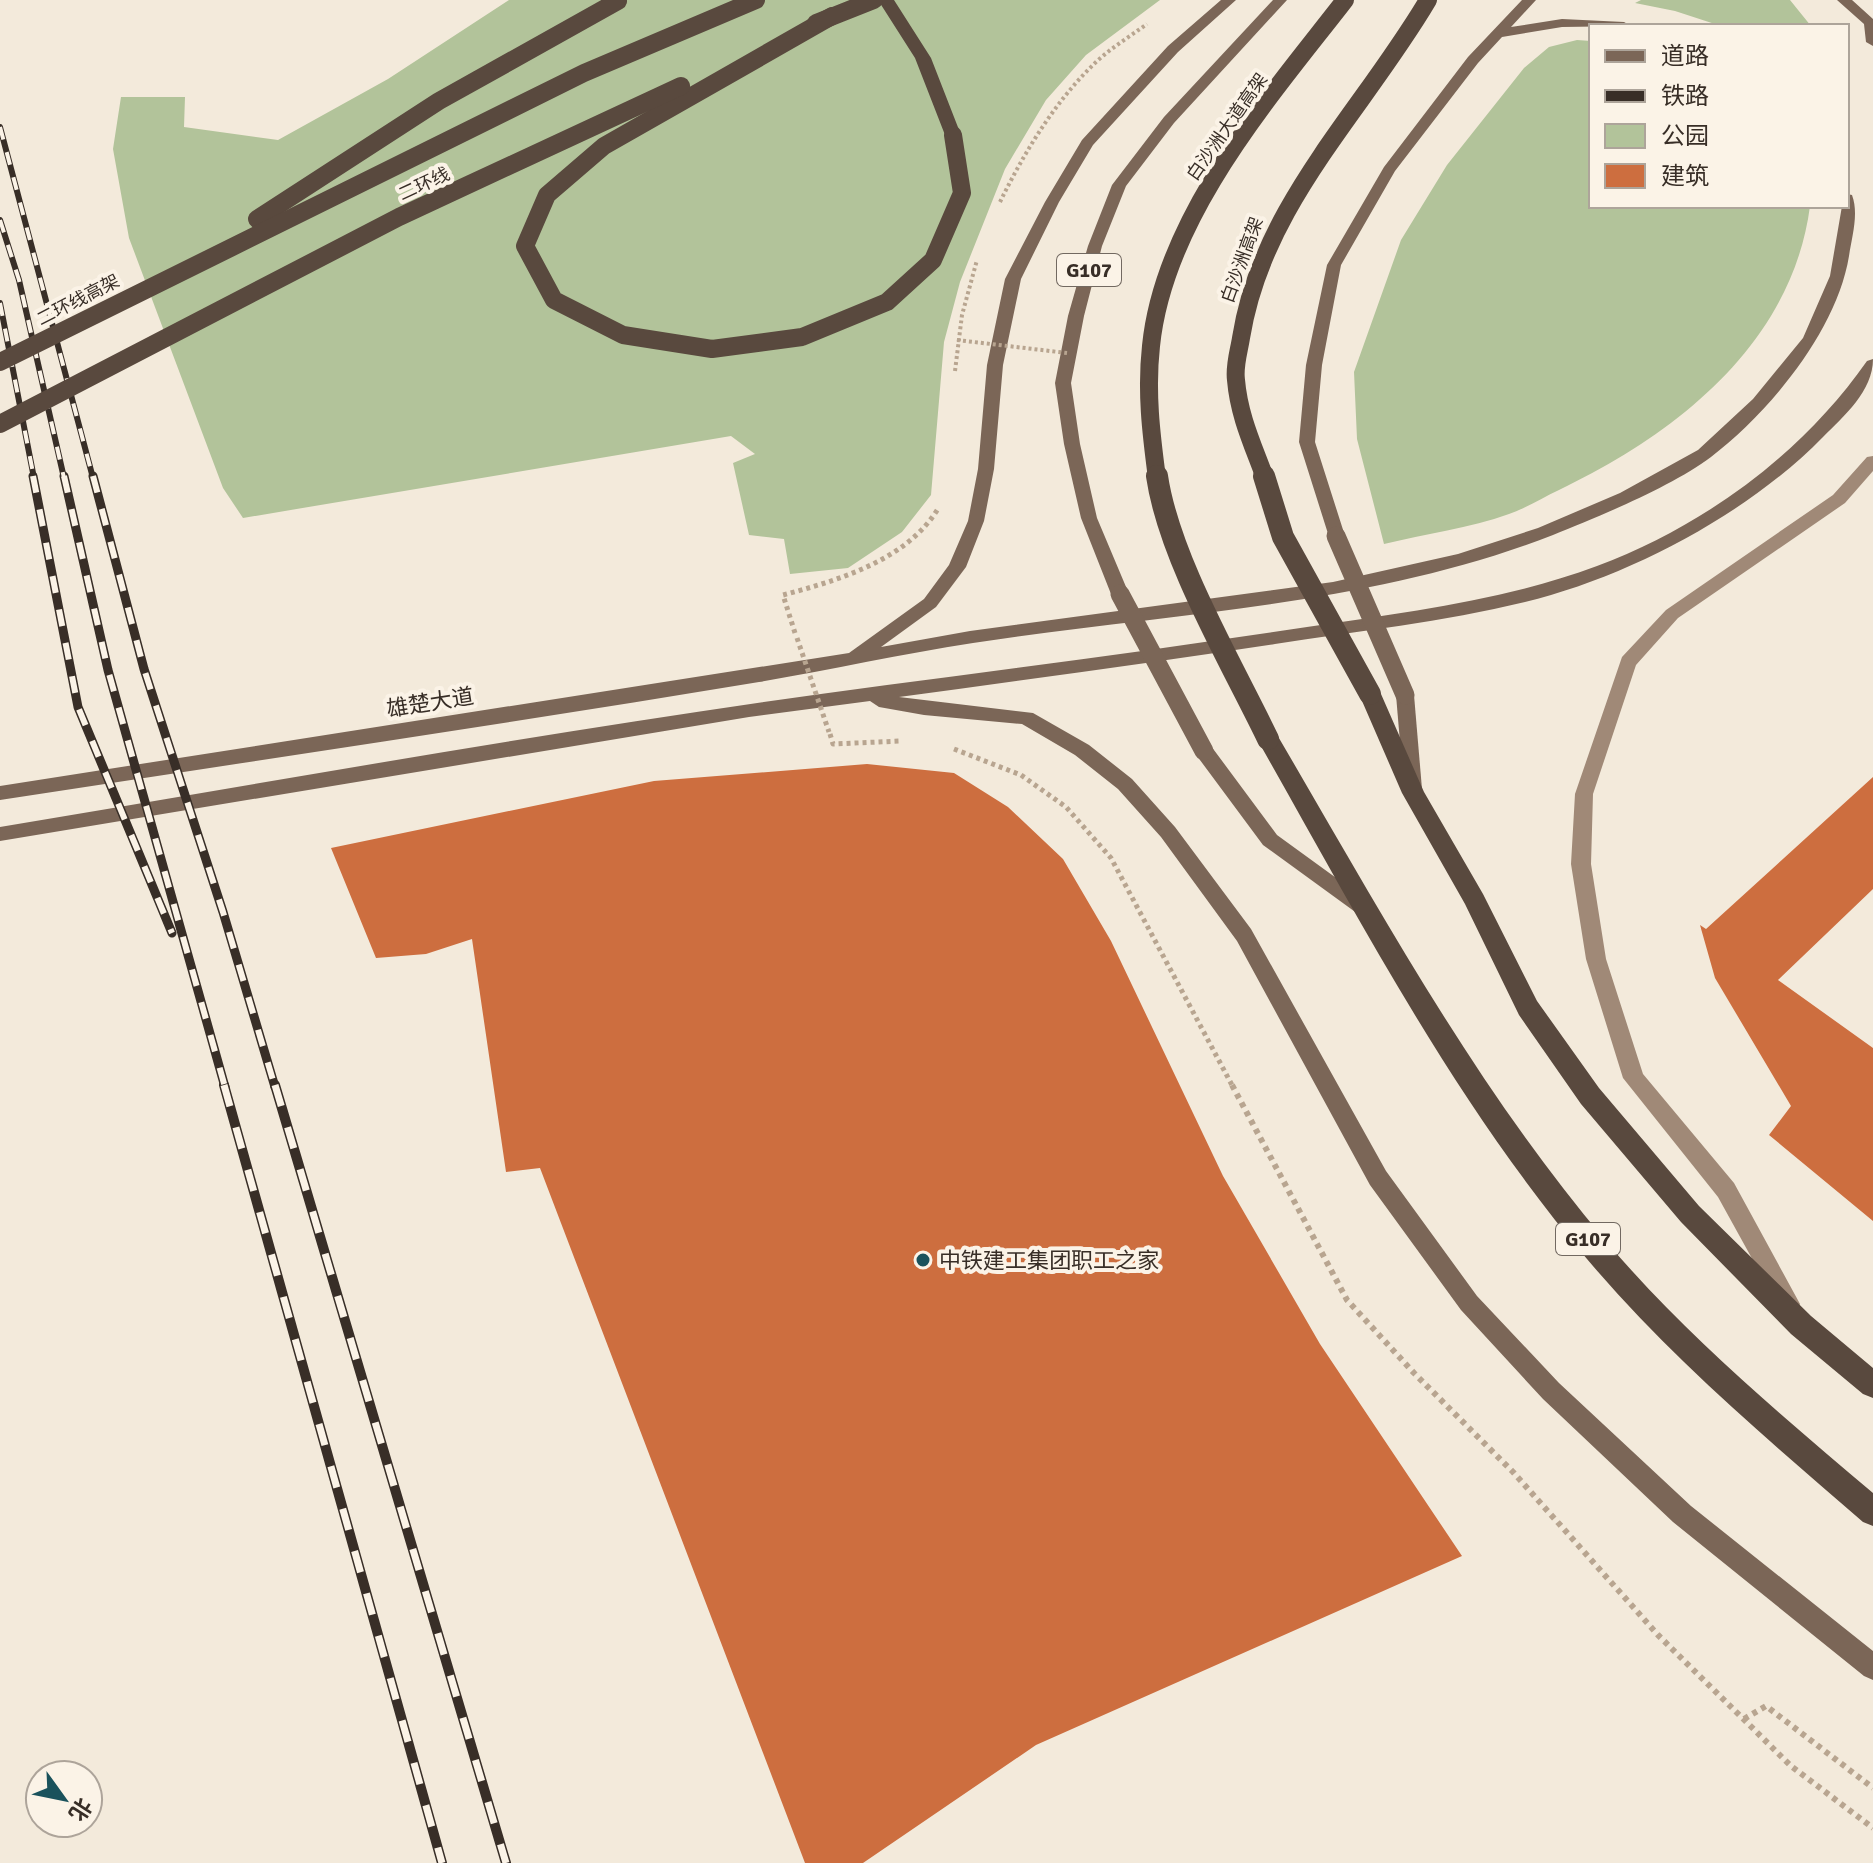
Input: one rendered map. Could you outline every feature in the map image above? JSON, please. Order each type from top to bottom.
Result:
[{"type":"highway","points":[[174,274],[439,101],[620,0]]},
{"type":"highway","name":"二环线","points":[[174,274],[584,73],[756,0]]},
{"type":"highway","name":"二环线","points":[[0,424],[399,217],[832,16],[874,0]]},
{"type":"highway","points":[[832,16],[604,146],[547,195],[525,246],[554,300],[623,335],[712,349],[802,337],[887,302],[933,260],[962,193],[953,135],[923,58],[886,0]]},
{"type":"highway","name":"白沙洲大道高架","points":[[1345,0],[1222,164],[1185,228],[1164,281],[1149,355],[1149,428],[1159,484],[1188,568],[1268,739],[1368,911]]},
{"type":"highway","name":"白沙洲高架","points":[[1428,0],[1396,54],[1318,159],[1275,228],[1247,300],[1235,377],[1245,431],[1264,475],[1283,537],[1370,694],[1413,793],[1475,901],[1528,1008],[1590,1096],[1690,1214],[1801,1325],[1873,1385]]},
{"type":"highway","points":[[1396,54],[1437,0]]},
{"type":"highway","name":"二环线高架","points":[[0,362],[174,274]]},
{"type":"highway","name":"G107","points":[[1368,911],[1455,1059],[1597,1251],[1721,1381],[1873,1512]]},
{"type":"main road","points":[[858,657],[930,603],[957,567],[976,521],[986,469],[995,365],[1013,279],[1052,202],[1087,143],[1173,49],[1229,0]]},
{"type":"main road","name":"G107","points":[[1280,0],[1169,120],[1119,185],[1095,246],[1067,353],[1063,383],[1072,444],[1089,518],[1120,594],[1204,751],[1270,840],[1368,911]]},
{"type":"main road","points":[[1413,793],[1405,695],[1336,536],[1307,442],[1314,365],[1334,265],[1389,170],[1465,71],[1529,0]]},
{"type":"main road","points":[[1844,0],[1871,26]]},
{"type":"main road","points":[[1852,0],[1871,26],[1873,42]]},
{"type":"main road","points":[[1500,33],[1544,23],[1576,20],[1608,24]]},
{"type":"main road","name":"雄楚大道","points":[[0,793],[1015,630],[1333,588],[1461,559],[1544,532],[1626,497],[1704,454],[1759,403],[1810,339],[1838,276],[1849,208]]},
{"type":"main road","points":[[0,834],[749,710],[1130,660],[1459,610],[1526,596],[1607,569],[1678,534],[1745,494],[1801,450],[1843,407],[1873,364]]},
{"type":"main road","points":[[1801,1325],[1726,1190],[1634,1078],[1596,959],[1581,864],[1584,794],[1628,662],[1672,614],[1839,499],[1873,461]]},
{"type":"main road","points":[[859,696],[924,708],[1026,718],[1082,750],[1125,784],[1168,832],[1244,935],[1378,1178],[1469,1303],[1551,1391],[1682,1514],[1873,1667]]},
{"type":"path","points":[[957,340],[1067,353]]},
{"type":"path","points":[[783,595],[833,744],[916,744]]},
{"type":"path","points":[[946,748],[961,750],[1021,775],[1066,807],[1111,858],[1347,1300],[1414,1373],[1513,1472],[1658,1635],[1791,1766],[1873,1828]]},
{"type":"path","points":[[1744,1719],[1766,1706],[1873,1788]]},
{"type":"green space","points":[[509,0],[1160,0],[1086,55],[1046,100],[1005,169],[960,282],[944,342],[931,495],[902,532],[848,568],[790,574],[784,539],[749,535],[733,463],[755,454],[731,436],[243,518],[223,488],[129,238],[113,149],[121,97],[185,97],[184,127],[278,140],[388,79]]},
{"type":"green space","points":[[1641,0],[1790,0],[1809,24],[1715,24],[1675,11],[1635,3]]},
{"type":"green space","points":[[1577,40],[1589,41],[1589,208],[1810,208],[1799,256],[1780,301],[1754,342],[1722,379],[1685,412],[1645,441],[1603,467],[1515,512],[1384,544],[1357,439],[1354,372],[1401,240],[1447,165],[1524,68],[1549,47]]},
{"type":"building","name":"中铁建工集团职工之家","points":[[867,764],[954,773],[1008,807],[1063,859],[1111,941],[1223,1176],[1320,1344],[1462,1556],[1036,1745],[863,1863],[805,1863],[540,1168],[506,1172],[472,939],[426,954],[376,958],[331,848],[654,781]]},
{"type":"building","points":[[1873,777],[1873,889],[1778,980],[1873,1048],[1873,1221],[1769,1135],[1791,1106],[1715,978],[1700,925],[1706,929]]},
{"type":"railway","points":[[0,127],[93,478]]},
{"type":"railway","points":[[0,220],[19,280],[64,478]]},
{"type":"railway","points":[[0,303],[34,478]]},
{"type":"railway","points":[[33,476],[78,707],[172,933]]},
{"type":"railway","points":[[64,476],[108,670],[225,1087]]},
{"type":"railway","points":[[93,476],[144,669],[223,912],[275,1087]]},
{"type":"railway","points":[[224,1085],[442,1863]]},
{"type":"railway","points":[[275,1085],[506,1863]]},
{"type":"place","name":"中铁建工集团职工之家","points":[[923,1260]]}]
